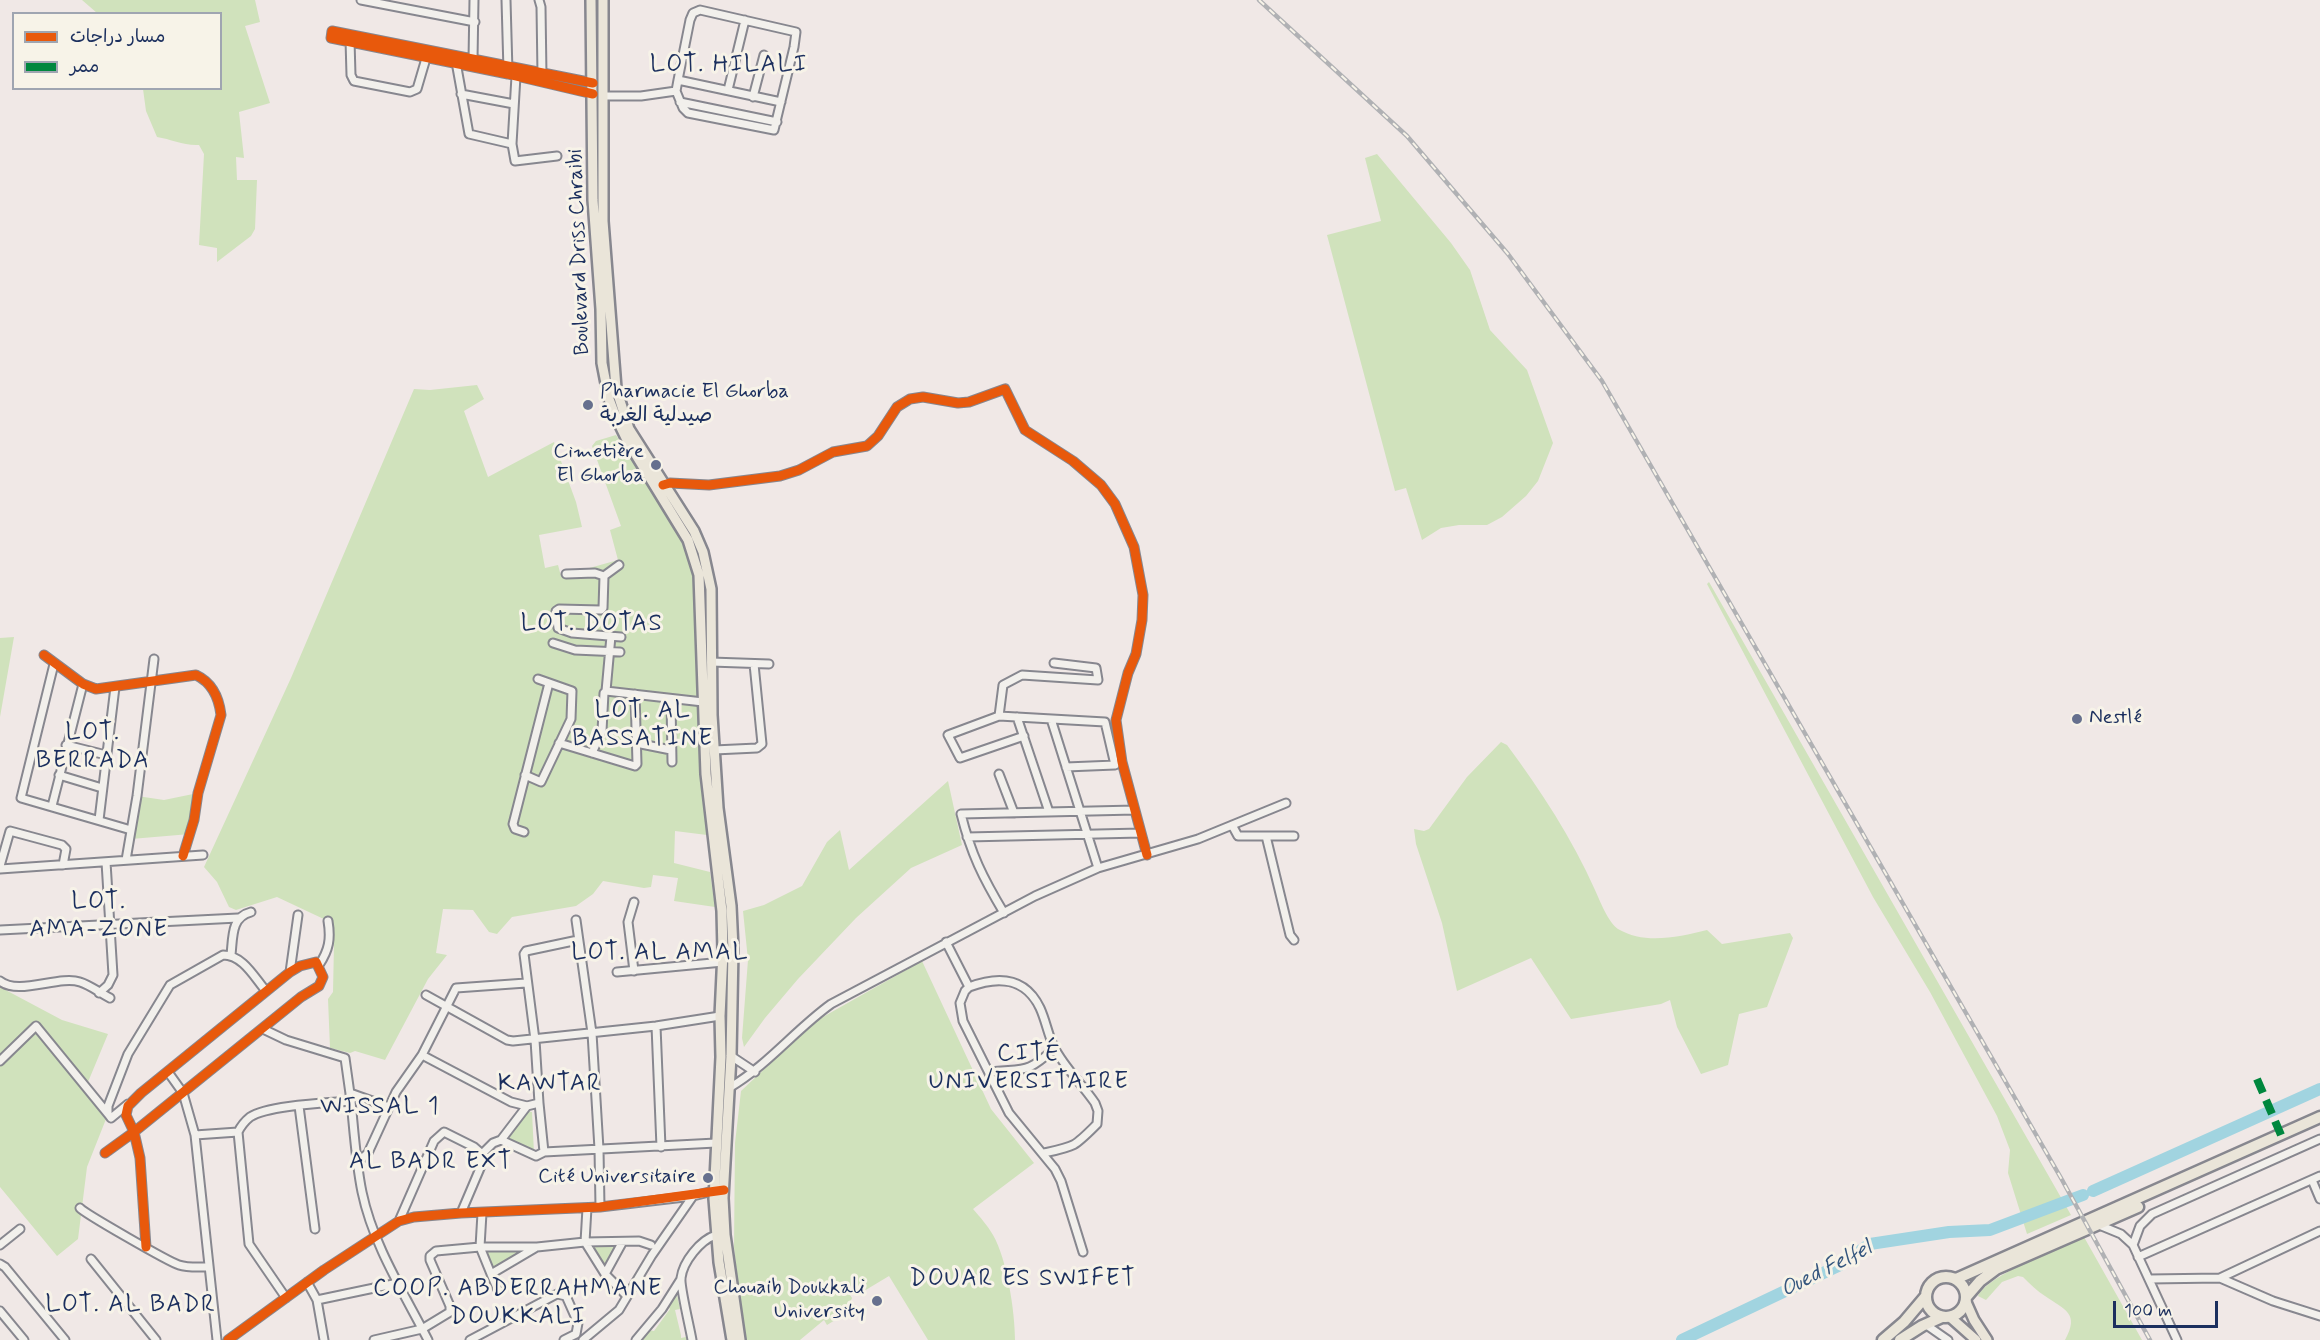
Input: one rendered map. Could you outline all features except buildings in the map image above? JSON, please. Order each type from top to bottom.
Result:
[{"type":"highway","points":[[1946,1317],[1932,1311],[1927,1304],[1928,1287],[1934,1280],[1942,1277],[1956,1279],[2320,1117]]},
{"type":"highway","points":[[1902,1339],[1925,1324],[1958,1313],[1980,1281],[1996,1269],[2099,1225],[2320,1123]]},
{"type":"highway","points":[[1956,1279],[1964,1288],[1966,1299]]},
{"type":"highway","points":[[1883,1340],[1904,1322],[1926,1296]]},
{"type":"main road","name":"Boulevard Driss Chraibi","points":[[591,0],[601,353],[609,399],[628,442],[693,531],[708,571],[711,590],[713,808]]},
{"type":"main road","name":"Boulevard Driss Chraibi","points":[[603,0],[604,96],[598,221],[616,388],[629,429],[663,485],[688,540],[699,575],[703,702],[713,808],[731,906],[733,978],[731,1056],[716,1235],[732,1340]]},
{"type":"main road","name":"Boulevard Driss Chraibi","points":[[716,828],[723,962],[717,1143],[719,1194],[740,1340]]},
{"type":"main road","points":[[1966,1299],[1974,1320],[1987,1340]]},
{"type":"main road","points":[[1946,1317],[1976,1340]]},
{"type":"street","points":[[361,0],[475,22]]},
{"type":"street","points":[[473,60],[474,0]]},
{"type":"street","points":[[506,0],[508,70]]},
{"type":"street","points":[[539,0],[542,77]]},
{"type":"street","points":[[700,10],[745,20],[796,32],[774,130],[688,113],[676,92],[693,13],[700,10]]},
{"type":"street","points":[[728,90],[745,20]]},
{"type":"street","points":[[427,55],[417,89],[410,92],[354,81],[351,75],[350,38],[542,77],[593,93]]},
{"type":"street","points":[[753,97],[764,55]]},
{"type":"street","points":[[456,61],[473,60],[508,70],[516,76],[592,83]]},
{"type":"street","points":[[456,61],[469,134],[512,144]]},
{"type":"street","points":[[516,76],[512,144],[514,160],[557,156]]},
{"type":"street","points":[[678,80],[781,102]]},
{"type":"street","points":[[604,96],[641,96],[676,92]]},
{"type":"street","points":[[461,94],[514,104]]},
{"type":"street","points":[[663,485],[670,483],[709,485],[780,476],[799,470],[833,452],[867,446],[878,436],[897,407],[910,399],[923,396],[958,403],[969,402],[1005,389],[1025,430],[1073,461],[1101,485],[1115,504],[1134,547],[1143,595],[1142,620],[1136,654],[1128,674],[1116,720],[1122,762],[1147,855]]},
{"type":"street","points":[[604,576],[619,565]]},
{"type":"street","points":[[566,574],[595,573],[604,576]]},
{"type":"street","points":[[604,576],[603,608],[601,610],[559,609],[556,611],[556,625],[572,633],[621,637]]},
{"type":"street","points":[[592,753],[603,731],[603,693],[606,691],[611,636]]},
{"type":"street","points":[[553,643],[575,650],[620,652]]},
{"type":"street","points":[[44,655],[83,684],[96,688],[196,675],[205,680],[220,704],[221,716],[198,792],[194,820],[183,856]]},
{"type":"street","points":[[126,860],[154,660]]},
{"type":"street","points":[[711,662],[769,664]]},
{"type":"street","points":[[999,716],[1003,685],[1022,675],[1098,680],[1096,668],[1054,663]]},
{"type":"street","points":[[54,664],[21,798],[131,830]]},
{"type":"street","points":[[714,750],[757,748],[762,744],[754,664]]},
{"type":"street","points":[[525,775],[541,782],[571,720],[572,691],[538,679]]},
{"type":"street","points":[[524,832],[518,831],[513,824],[549,683]]},
{"type":"street","points":[[52,806],[83,684]]},
{"type":"street","points":[[99,820],[116,687]]},
{"type":"street","points":[[606,691],[703,702]]},
{"type":"street","points":[[559,743],[634,766],[637,764],[635,694]]},
{"type":"street","points":[[671,699],[672,762]]},
{"type":"street","points":[[1024,736],[960,758],[948,735],[999,716],[1105,722],[1115,765],[1066,767]]},
{"type":"street","points":[[1017,717],[1049,812]]},
{"type":"street","points":[[1051,718],[1098,868]]},
{"type":"street","points":[[636,743],[672,750]]},
{"type":"street","points":[[66,745],[106,754]]},
{"type":"street","points":[[999,774],[1014,813]]},
{"type":"street","points":[[59,775],[102,788]]},
{"type":"street","points":[[729,1088],[755,1072],[811,1019],[831,1004],[1035,896],[1098,868],[1198,839],[1286,803]]},
{"type":"street","points":[[1004,913],[981,876],[961,814],[1135,810]]},
{"type":"street","points":[[1232,825],[1238,836],[1294,836]]},
{"type":"street","points":[[63,865],[66,849],[62,845],[10,831],[0,868],[63,865],[203,855]]},
{"type":"street","points":[[967,837],[1141,833]]},
{"type":"street","points":[[1266,836],[1290,935],[1294,940]]},
{"type":"street","points":[[99,993],[108,985],[113,975],[106,862]]},
{"type":"street","points":[[634,902],[628,922],[634,970]]},
{"type":"street","points":[[0,930],[238,918],[251,912]]},
{"type":"street","points":[[290,972],[298,915]]},
{"type":"street","points":[[231,955],[238,918]]},
{"type":"street","points":[[576,920],[592,1033],[600,1208]]},
{"type":"street","points":[[319,965],[327,953],[331,936],[328,921]]},
{"type":"street","points":[[544,1152],[535,1040],[524,961],[526,951],[578,940]]},
{"type":"street","points":[[946,942],[969,987]]},
{"type":"street","points":[[110,1116],[108,1106],[128,1054],[170,985],[223,955],[231,955],[238,958],[266,991]]},
{"type":"street","points":[[105,1153],[319,986],[323,977],[319,965],[312,961],[290,972],[168,1072],[110,1116]]},
{"type":"street","points":[[616,972],[723,962]]},
{"type":"street","points":[[1044,1153],[1074,1146],[1097,1124],[1095,1103],[1055,1048],[1039,1006],[1018,984],[1007,980],[997,980],[969,987],[964,991],[960,1003],[963,1021],[1009,1113],[1044,1153],[1061,1181],[1083,1252]]},
{"type":"street","points":[[0,981],[14,988],[27,984],[79,981],[110,998]]},
{"type":"street","points":[[358,1162],[368,1153],[396,1092],[422,1055],[456,988],[526,983]]},
{"type":"street","points":[[426,995],[507,1040],[535,1040],[720,1016]]},
{"type":"street","points":[[0,1061],[36,1026],[110,1116]]},
{"type":"street","points":[[656,1026],[661,1147]]},
{"type":"street","points":[[263,1029],[286,1040],[345,1058],[362,1192],[376,1235],[428,1340]]},
{"type":"street","points":[[989,1072],[1023,1070],[1033,1066],[1055,1048]]},
{"type":"street","points":[[422,1055],[495,1094],[527,1106],[539,1103]]},
{"type":"street","points":[[731,1056],[755,1072]]},
{"type":"street","points":[[168,1072],[183,1093],[195,1135],[217,1340]]},
{"type":"street","points":[[195,1135],[238,1131],[252,1115],[350,1097],[389,1107]]},
{"type":"street","points":[[133,1099],[126,1110],[140,1158],[146,1247]]},
{"type":"street","points":[[299,1106],[315,1229]]},
{"type":"street","points":[[461,1213],[481,1166],[482,1154],[493,1143],[501,1140],[527,1106]]},
{"type":"street","points":[[238,1131],[249,1244],[286,1298]]},
{"type":"street","points":[[399,1221],[434,1141],[441,1132],[447,1132],[474,1146],[482,1154]]},
{"type":"street","points":[[2133,1245],[2140,1226],[2152,1214],[2320,1139]]},
{"type":"street","points":[[501,1140],[536,1156],[544,1152],[717,1143]]},
{"type":"street","points":[[2138,1257],[2320,1176]]},
{"type":"street","points":[[2312,1180],[2320,1198]]},
{"type":"street","points":[[228,1340],[308,1282],[399,1221],[414,1217],[461,1213],[600,1208],[719,1194]]},
{"type":"street","points":[[583,1340],[619,1310],[652,1255],[693,1196]]},
{"type":"street","points":[[80,1208],[84,1213],[181,1266],[208,1268]]},
{"type":"street","points":[[587,1208],[585,1242],[605,1274],[627,1296]]},
{"type":"street","points":[[482,1213],[480,1247],[498,1290]]},
{"type":"street","points":[[2099,1225],[2114,1230],[2133,1245],[2177,1340]]},
{"type":"street","points":[[0,1245],[20,1229]]},
{"type":"street","points":[[2220,1278],[2320,1232]]},
{"type":"street","points":[[636,1340],[662,1309],[681,1279],[692,1254],[707,1238],[716,1235]]},
{"type":"street","points":[[374,1340],[422,1329],[451,1310],[432,1267],[430,1256],[436,1251],[480,1247],[537,1247],[585,1242],[639,1241],[651,1245]]},
{"type":"street","points":[[605,1274],[622,1243]]},
{"type":"street","points":[[491,1274],[537,1247]]},
{"type":"street","points":[[91,1259],[156,1340]]},
{"type":"street","points":[[0,1264],[5,1267],[65,1340]]},
{"type":"street","points":[[2148,1279],[2220,1278],[2320,1316]]},
{"type":"street","points":[[681,1279],[692,1340]]},
{"type":"street","points":[[308,1282],[316,1300],[324,1340]]},
{"type":"street","points":[[316,1300],[398,1283]]},
{"type":"street","points":[[470,1340],[557,1294],[566,1296],[578,1323],[576,1334],[564,1340]]},
{"type":"street","points":[[0,1311],[24,1340]]},
{"type":"street","points":[[1925,1324],[1948,1340]]},
{"type":"green space","points":[[82,0],[255,0],[260,22],[245,26],[270,103],[239,112],[244,158],[236,157],[237,180],[257,180],[255,229],[251,236],[217,262],[217,248],[199,245],[204,154],[199,145],[157,137],[146,111],[143,90],[222,90],[222,12],[96,12]]},
{"type":"green space","points":[[1377,154],[1451,243],[1470,270],[1490,330],[1527,370],[1553,443],[1538,481],[1526,496],[1502,517],[1487,525],[1459,525],[1441,528],[1422,540],[1406,488],[1395,491],[1327,235],[1381,221],[1365,158]]},
{"type":"green space","points":[[477,385],[484,399],[464,411],[488,477],[554,442],[576,502],[582,527],[539,535],[545,568],[558,565],[561,576],[618,560],[610,530],[621,526],[592,446],[596,441],[616,435],[673,524],[682,543],[697,583],[703,782],[707,835],[675,831],[674,863],[710,872],[715,907],[674,901],[678,878],[653,875],[651,887],[644,888],[603,881],[593,894],[576,906],[512,917],[497,934],[489,932],[473,910],[443,909],[436,953],[447,955],[428,979],[385,1060],[355,1051],[350,1053],[330,1048],[328,999],[333,992],[334,944],[328,921],[277,897],[236,910],[229,907],[217,882],[204,867],[291,678],[414,389],[430,390]]},
{"type":"green space","points":[[1709,582],[2071,1215],[2027,1234],[2008,1173],[2010,1150],[1997,1116],[1930,992],[1873,897],[1707,584]]},
{"type":"green space","points":[[14,637],[0,717],[0,638]]},
{"type":"green space","points":[[1501,742],[1507,745],[1555,815],[1608,916],[1618,929],[1628,934],[1650,938],[1673,937],[1707,930],[1722,944],[1790,933],[1793,938],[1767,1007],[1739,1014],[1728,1065],[1701,1074],[1677,1027],[1670,1000],[1661,1004],[1571,1019],[1531,958],[1457,991],[1442,923],[1416,844],[1414,829],[1424,831],[1429,829],[1467,777]]},
{"type":"green space","points":[[948,781],[962,845],[911,868],[856,918],[798,979],[744,1047],[742,1038],[748,960],[743,911],[764,905],[802,886],[827,842],[840,830],[849,870]]},
{"type":"green space","points":[[198,793],[190,834],[131,839],[137,796],[164,800]]},
{"type":"green space","points":[[922,961],[991,1109],[1034,1163],[973,1209],[998,1245],[1012,1301],[1015,1340],[928,1340],[889,1276],[864,1291],[855,1290],[852,1286],[847,1290],[852,1298],[845,1314],[827,1325],[824,1320],[800,1340],[744,1340],[734,1247],[735,1143],[741,1091],[814,1022]]},
{"type":"green space","points":[[0,987],[62,1020],[108,1034],[88,1082],[108,1114],[87,1167],[78,1239],[57,1256],[0,1187]]},
{"type":"green space","points":[[528,1111],[532,1112],[534,1153],[507,1140]]},
{"type":"green space","points":[[2084,1237],[2142,1340],[2065,1340],[2071,1324],[2068,1313],[2023,1277],[2018,1276],[2002,1282],[1986,1300],[1978,1296],[1984,1288],[2010,1271]]},
{"type":"green space","points":[[591,1247],[616,1247],[605,1266]]},
{"type":"green space","points":[[486,1251],[519,1252],[492,1268]]},
{"type":"green space","points":[[676,1290],[680,1309],[675,1310],[681,1338],[686,1337],[687,1340],[639,1340],[648,1330],[654,1331],[670,1309],[666,1305]]},
{"type":"waterway","name":"Oued Felfel","points":[[2093,1191],[2320,1089]]},
{"type":"waterway","name":"Oued Felfel","points":[[1682,1340],[1840,1265],[1870,1244],[1949,1232],[1990,1230],[2083,1195]]},
{"type":"railway","points":[[1259,0],[1407,136],[1508,254],[1602,381],[2061,1178],[2150,1340]]},
{"type":"marked path","points":[[2257,1079],[2281,1135]]},
{"type":"cycle path","points":[[593,83],[332,31],[331,38],[593,94]]},
{"type":"cycle path","points":[[663,485],[670,483],[709,485],[780,476],[799,470],[833,452],[867,446],[878,436],[897,407],[910,399],[923,397],[958,403],[969,402],[1005,389],[1025,430],[1073,461],[1101,485],[1115,504],[1134,547],[1143,595],[1142,620],[1136,654],[1128,673],[1116,720],[1122,762],[1147,855]]},
{"type":"cycle path","points":[[44,655],[83,684],[96,689],[196,675],[211,687],[217,697],[221,715],[198,793],[194,820],[183,856]]},
{"type":"cycle path","points":[[105,1153],[134,1132],[301,997],[319,986],[323,977],[316,962],[300,966],[290,972],[128,1106],[126,1115],[134,1132],[140,1158],[146,1247]]},
{"type":"cycle path","points":[[228,1340],[324,1270],[399,1221],[414,1217],[461,1213],[600,1207],[724,1190]]},
{"type":"place","name":"Pharmacie El Ghorba صيدلية الغربة","points":[[588,405]]},
{"type":"place","name":"Cimetière El Ghorba","points":[[656,465]]},
{"type":"place","name":"Nestlé","points":[[2077,719]]},
{"type":"place","name":"Cité Universitaire","points":[[708,1178]]},
{"type":"place","name":"Chouaib Doukkali University","points":[[877,1301]]},
{"type":"district","name":"LOT. HILALI","points":[[729,66]]},
{"type":"district","name":"LOT. DOTAS","points":[[592,625]]},
{"type":"district","name":"LOT. AL BASSATINE","points":[[643,726]]},
{"type":"district","name":"LOT. BERRADA","points":[[93,748]]},
{"type":"district","name":"LOT. AMA-ZONE","points":[[99,917]]},
{"type":"district","name":"LOT. AL AMAL","points":[[660,954]]},
{"type":"district","name":"CITÉ UNIVERSITAIRE","points":[[1029,1069]]},
{"type":"district","name":"KAWTAR","points":[[550,1085]]},
{"type":"district","name":"WISSAL 1","points":[[380,1108]]},
{"type":"district","name":"AL BADR EXT","points":[[431,1163]]},
{"type":"district","name":"DOUAR ES SWIFET","points":[[1023,1280]]},
{"type":"district","name":"COOP. ABDERRAHMANE DOUKKALI","points":[[518,1304]]},
{"type":"district","name":"LOT. AL BADR","points":[[131,1306]]}]
